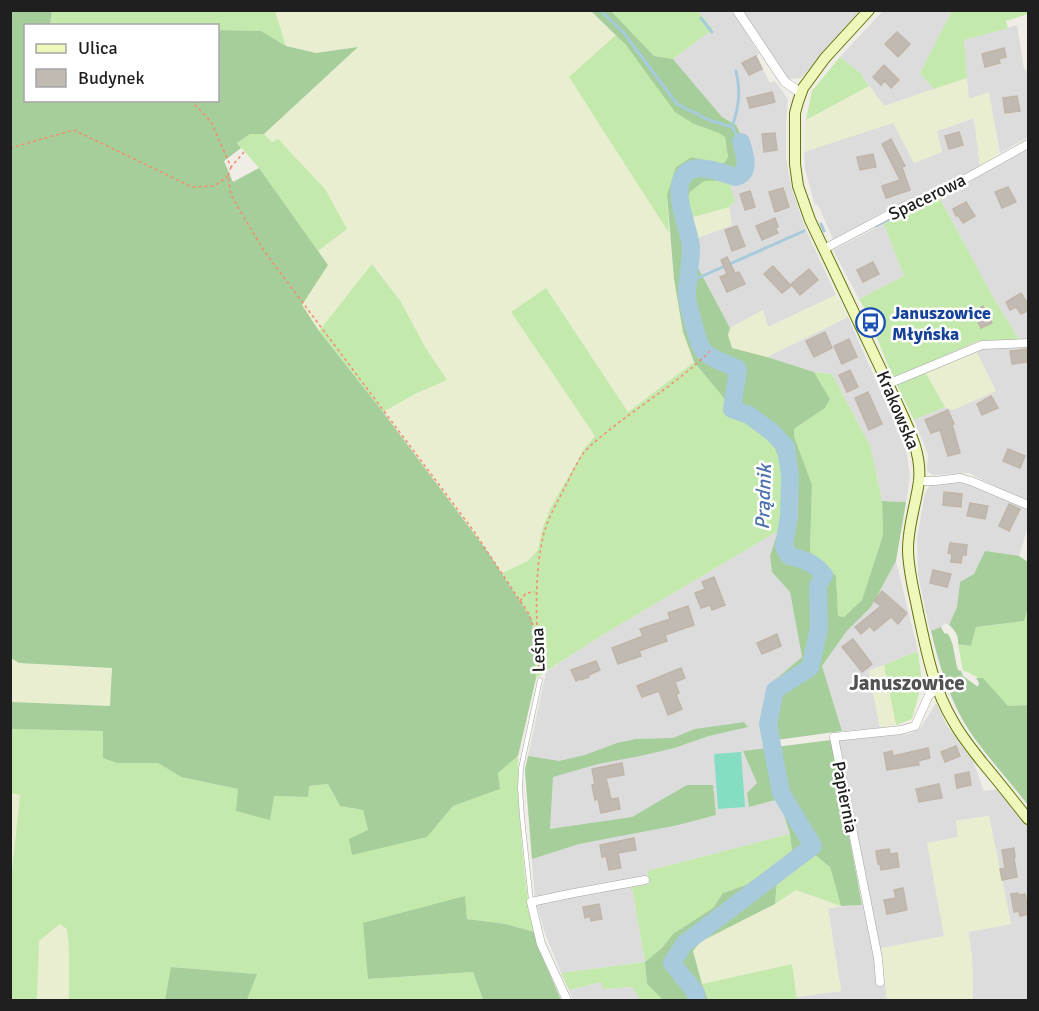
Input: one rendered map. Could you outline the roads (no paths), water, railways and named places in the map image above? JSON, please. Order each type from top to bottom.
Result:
[{"type":"main road","name":"Krakowska","points":[[869,10],[825,58],[809,78],[801,93],[796,107],[795,171],[807,211],[913,441],[918,460],[919,481],[909,535],[911,580],[927,654],[938,688],[952,720],[967,742],[1029,819]]},
{"type":"street","points":[[737,10],[785,82],[801,93]]},
{"type":"street","name":"Spacerowa","points":[[824,249],[907,205],[965,179],[1029,144]]},
{"type":"street","points":[[888,384],[982,345],[1029,343]]},
{"type":"street","points":[[919,481],[960,478],[1029,505]]},
{"type":"street","name":"Papiernia","points":[[880,982],[878,958],[834,737],[915,726],[929,695],[938,688]]},
{"type":"street","points":[[531,902],[573,892],[645,880]]},
{"type":"street","name":"Leśna","points":[[531,902],[541,944],[567,1000]]},
{"type":"lane","name":"Leśna","points":[[531,902],[520,778],[540,680]]},
{"type":"waterway","name":"Prądnik","points":[[600,10],[624,33],[677,104],[709,120],[732,127],[741,142]]},
{"type":"waterway","points":[[701,18],[712,32]]},
{"type":"waterway","points":[[732,127],[738,99],[736,71]]},
{"type":"waterway","name":"Prądnik","points":[[696,1000],[696,993],[672,963],[684,944],[813,846],[781,793],[768,724],[775,690],[810,668],[819,629],[818,586],[824,575],[808,562],[789,556],[784,546],[789,517],[790,476],[786,447],[773,433],[749,415],[732,409],[738,369],[703,350],[695,331],[687,297],[691,247],[680,198],[679,188],[682,179],[687,172],[698,168],[736,177],[741,175],[746,162],[741,142]]},
{"type":"waterway","points":[[876,226],[936,196]]},
{"type":"waterway","points":[[821,224],[824,231]]},
{"type":"waterway","points":[[689,282],[804,231]]},
{"type":"place","name":"Januszowice Młyńska","points":[[871,323]]},
{"type":"district","name":"Januszowice","points":[[907,683]]}]
